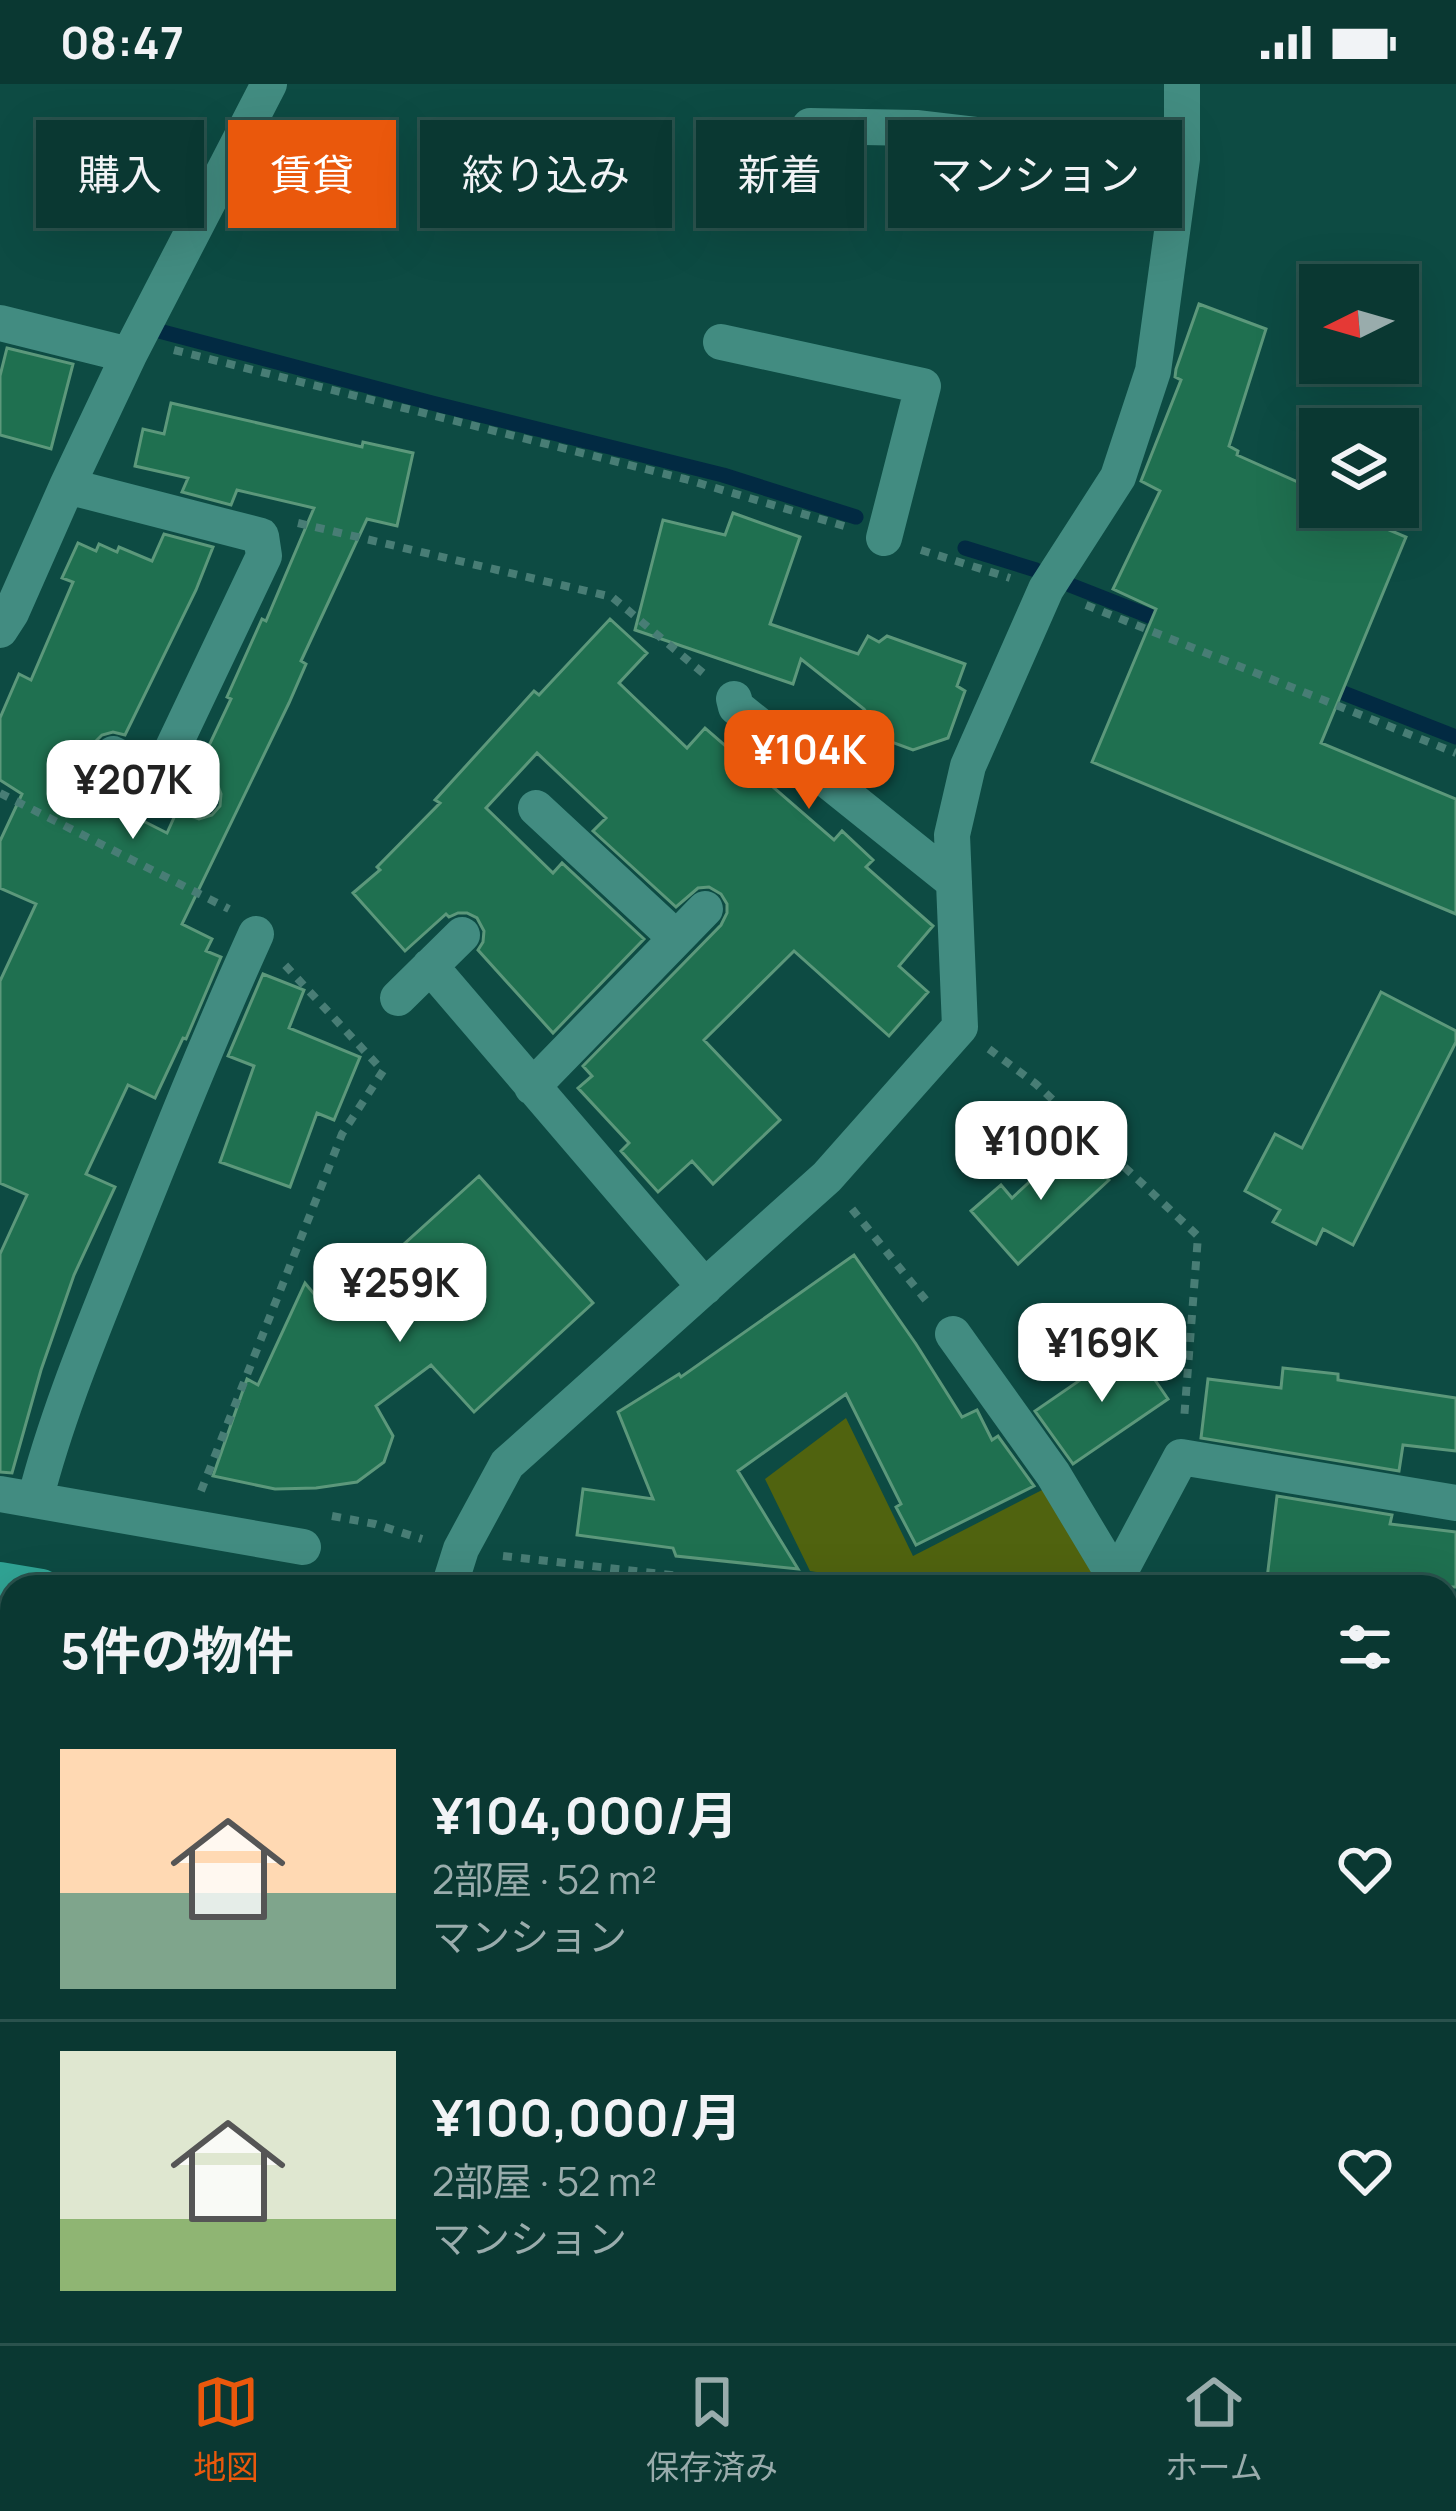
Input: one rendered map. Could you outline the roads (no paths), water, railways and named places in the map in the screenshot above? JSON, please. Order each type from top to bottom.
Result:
[{"type":"street","points":[[4,618],[133,348],[269,84]]},
{"type":"street","points":[[1182,84],[1182,120]]},
{"type":"street","points":[[453,1575],[506,1464],[827,1177],[960,1027],[952,835],[968,766],[1046,589],[1118,477],[1153,371],[1173,228]]},
{"type":"street","points":[[0,323],[133,348]]},
{"type":"street","points":[[722,342],[923,386],[884,538]]},
{"type":"street","points":[[67,486],[261,536],[264,556],[159,777]]},
{"type":"street","points":[[734,699],[736,707],[954,882]]},
{"type":"street","points":[[113,754],[199,797]]},
{"type":"street","points":[[536,808],[676,938]]},
{"type":"street","points":[[532,1087],[705,909]]},
{"type":"street","points":[[17,1497],[44,1465],[82,1354],[208,1040],[256,934]]},
{"type":"street","points":[[398,998],[462,935]]},
{"type":"street","points":[[430,967],[705,1287]]},
{"type":"street","points":[[953,1334],[1053,1474],[1112,1575]]},
{"type":"street","points":[[1121,1575],[1181,1457],[1456,1503]]},
{"type":"street","points":[[17,1497],[303,1547]]},
{"type":"waterway","points":[[159,331],[723,475],[856,517]]},
{"type":"waterway","points":[[965,548],[1036,570]]},
{"type":"waterway","points":[[1070,585],[1167,623]]},
{"type":"waterway","points":[[1323,685],[1456,737]]}]
